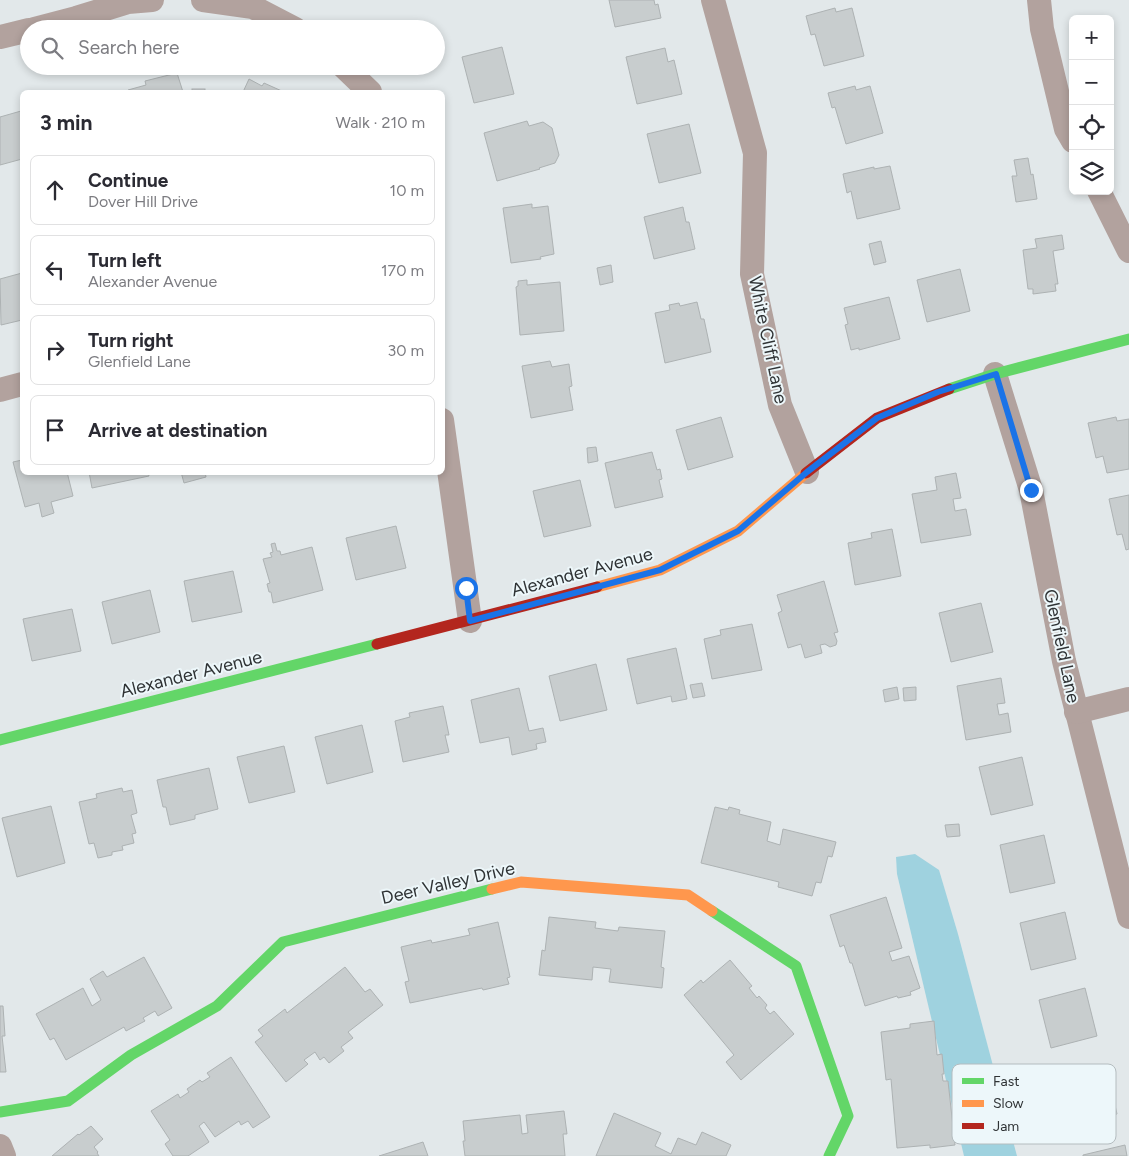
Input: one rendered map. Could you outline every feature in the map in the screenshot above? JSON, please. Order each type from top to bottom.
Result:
[{"type":"street","points":[[68,20],[128,2],[152,0]]},
{"type":"street","points":[[203,0],[254,7],[278,20]]},
{"type":"street","name":"White Cliff Lane","points":[[713,0],[755,153],[752,274],[780,405],[807,472]]},
{"type":"street","points":[[1039,0],[1042,29],[1066,129],[1069,135]]},
{"type":"street","points":[[0,37],[20,32]]},
{"type":"street","points":[[352,75],[368,90]]},
{"type":"street","points":[[1101,195],[1129,251]]},
{"type":"street","name":"Alexander Avenue","points":[[0,740],[470,621],[660,570],[738,531],[807,472],[877,418],[938,392],[996,374],[1129,339]]},
{"type":"street","name":"Glenfield Lane","points":[[996,374],[1031,490],[1064,661],[1129,917]]},
{"type":"street","points":[[0,390],[20,385]]},
{"type":"street","points":[[445,442],[470,621]]},
{"type":"street","points":[[1076,712],[1129,699]]},
{"type":"street","name":"Deer Valley Drive","points":[[0,1112],[68,1101],[131,1055],[217,1006],[283,942],[521,882],[688,895],[796,966],[848,1116],[829,1156]]},
{"type":"street","points":[[0,1146],[4,1156]]},
{"type":"shaded area","points":[[915,854],[939,870],[993,1064],[952,1064],[952,1105],[897,874],[896,857]]},
{"type":"shaded area","points":[[961,1144],[1014,1144],[1017,1156],[964,1156]]},
{"type":"building","points":[[609,0],[654,0],[655,5],[658,4],[661,18],[615,27]]},
{"type":"building","points":[[835,8],[836,12],[852,8],[864,56],[824,66],[815,34],[811,35],[806,16]]},
{"type":"building","points":[[502,47],[514,94],[474,103],[462,57]]},
{"type":"building","points":[[665,48],[668,62],[674,60],[682,94],[637,104],[626,57]]},
{"type":"building","points":[[169,75],[178,75],[182,90],[128,90],[146,85],[145,81]]},
{"type":"building","points":[[249,79],[262,86],[264,83],[280,90],[244,90]]},
{"type":"building","points":[[855,86],[856,90],[870,86],[883,133],[846,144],[835,107],[832,108],[828,93]]},
{"type":"building","points":[[20,111],[20,160],[0,165],[0,117]]},
{"type":"building","points":[[527,121],[529,126],[543,122],[552,128],[559,155],[555,163],[497,181],[484,133]]},
{"type":"building","points":[[689,124],[701,173],[659,183],[647,134]]},
{"type":"building","points":[[1028,158],[1037,199],[1016,202],[1012,176],[1017,176],[1014,160]]},
{"type":"building","points":[[890,166],[900,209],[857,219],[851,191],[847,193],[843,174],[874,167],[874,169]]},
{"type":"building","points":[[532,204],[532,208],[548,206],[554,254],[540,257],[541,259],[511,263],[503,208]]},
{"type":"building","points":[[683,207],[686,222],[689,222],[695,249],[654,259],[644,217]]},
{"type":"building","points":[[1062,235],[1064,249],[1053,251],[1058,284],[1055,284],[1056,291],[1033,294],[1033,289],[1028,289],[1023,250],[1037,248],[1035,239]]},
{"type":"building","points":[[881,241],[886,262],[874,265],[869,244]]},
{"type":"building","points":[[611,265],[613,282],[600,285],[597,268]]},
{"type":"building","points":[[960,269],[970,311],[927,322],[917,280]]},
{"type":"building","points":[[20,274],[20,320],[1,325],[0,279]]},
{"type":"building","points":[[527,280],[527,285],[560,282],[564,331],[520,335],[516,287],[518,286],[518,281]]},
{"type":"building","points":[[889,297],[900,339],[859,350],[859,348],[851,350],[845,325],[848,324],[844,308]]},
{"type":"building","points":[[697,302],[701,319],[704,319],[711,352],[665,363],[655,313],[670,310],[669,305],[679,303],[680,306]]},
{"type":"building","points":[[550,361],[552,367],[569,364],[572,386],[569,387],[573,410],[531,418],[522,366]]},
{"type":"building","points":[[721,417],[733,457],[688,470],[676,430]]},
{"type":"building","points":[[1116,417],[1117,421],[1129,419],[1129,469],[1107,473],[1103,456],[1096,458],[1088,423]]},
{"type":"building","points":[[596,447],[598,461],[588,463],[587,448]]},
{"type":"building","points":[[652,452],[657,470],[660,469],[662,479],[659,480],[663,497],[615,508],[605,463]]},
{"type":"building","points":[[20,460],[20,475],[68,475],[73,496],[51,502],[54,513],[42,517],[39,503],[25,507],[13,462]]},
{"type":"building","points":[[956,473],[961,498],[953,499],[955,511],[966,509],[971,535],[921,543],[912,494],[937,490],[935,477]]},
{"type":"building","points":[[90,475],[149,476],[92,488]]},
{"type":"building","points":[[182,475],[206,475],[206,477],[184,483]]},
{"type":"building","points":[[580,480],[591,526],[544,537],[533,491]]},
{"type":"building","points":[[1129,495],[1129,549],[1126,550],[1122,534],[1117,535],[1109,499]]},
{"type":"building","points":[[396,526],[406,568],[356,580],[346,538]]},
{"type":"building","points":[[892,529],[901,576],[855,585],[848,543],[872,538],[871,533]]},
{"type":"building","points":[[275,543],[277,551],[280,551],[281,555],[312,547],[323,590],[273,603],[267,584],[270,583],[263,559],[272,557],[270,553],[273,552],[271,544]]},
{"type":"building","points":[[233,571],[242,612],[192,622],[184,581]]},
{"type":"building","points":[[824,581],[838,632],[834,633],[837,641],[836,645],[830,647],[825,644],[820,645],[822,653],[805,658],[801,644],[788,648],[778,613],[782,611],[777,595]]},
{"type":"building","points":[[150,590],[160,632],[112,644],[102,602]]},
{"type":"building","points":[[981,603],[993,652],[951,662],[939,613]]},
{"type":"building","points":[[72,609],[81,651],[32,661],[23,619]]},
{"type":"building","points":[[752,624],[762,670],[712,679],[704,639],[721,635],[720,630]]},
{"type":"building","points":[[676,648],[687,699],[672,702],[671,696],[637,704],[627,659]]},
{"type":"building","points":[[596,664],[607,710],[560,721],[549,676]]},
{"type":"building","points":[[1001,678],[1005,703],[997,704],[999,715],[1008,713],[1011,732],[966,740],[957,686]]},
{"type":"building","points":[[702,683],[705,696],[693,698],[690,685]]},
{"type":"building","points":[[897,687],[899,699],[885,702],[883,690]]},
{"type":"building","points":[[916,687],[916,700],[904,701],[903,688]]},
{"type":"building","points":[[519,688],[529,731],[543,728],[546,742],[536,744],[537,749],[512,755],[509,737],[480,743],[471,700]]},
{"type":"building","points":[[443,706],[449,735],[445,735],[449,752],[403,762],[395,721],[410,717],[409,713]]},
{"type":"building","points":[[362,725],[373,772],[327,784],[315,737]]},
{"type":"building","points":[[284,746],[295,792],[249,803],[237,757]]},
{"type":"building","points":[[1022,757],[1033,805],[991,815],[979,767]]},
{"type":"building","points":[[209,768],[218,809],[195,815],[195,819],[170,825],[166,807],[163,807],[157,780]]},
{"type":"building","points":[[122,788],[123,792],[132,790],[137,813],[131,815],[136,833],[132,834],[134,843],[122,846],[123,850],[112,852],[112,855],[98,858],[94,843],[89,844],[79,802],[97,798],[96,794]]},
{"type":"building","points":[[51,806],[65,863],[17,877],[2,818]]},
{"type":"building","points":[[715,807],[728,810],[729,807],[740,810],[739,814],[771,822],[767,841],[780,845],[783,829],[836,842],[832,857],[828,856],[821,883],[816,882],[812,896],[778,887],[779,882],[701,863]]},
{"type":"building","points":[[959,824],[960,836],[947,837],[945,825]]},
{"type":"building","points":[[1044,835],[1055,883],[1010,893],[1000,845]]},
{"type":"building","points":[[886,897],[902,948],[889,952],[892,961],[909,956],[920,988],[910,992],[911,995],[898,998],[897,996],[865,1006],[852,963],[850,963],[844,945],[840,947],[830,915]]},
{"type":"building","points":[[1065,912],[1076,959],[1031,970],[1020,923]]},
{"type":"building","points":[[549,917],[596,922],[595,928],[618,931],[619,927],[665,931],[661,967],[664,968],[662,988],[609,982],[611,969],[593,967],[592,980],[539,975],[542,950],[545,951]]},
{"type":"building","points":[[498,922],[510,977],[507,978],[509,984],[410,1003],[405,982],[409,981],[401,947],[431,940],[432,943],[470,935],[468,929]]},
{"type":"building","points":[[144,957],[172,1008],[158,1016],[155,1011],[143,1018],[145,1021],[126,1031],[124,1027],[66,1060],[54,1038],[50,1040],[36,1014],[83,988],[92,1006],[101,1000],[90,979],[103,971],[107,977]]},
{"type":"building","points":[[730,960],[752,986],[749,988],[757,998],[759,996],[767,1005],[765,1008],[770,1014],[774,1011],[794,1034],[741,1080],[726,1062],[734,1055],[684,995],[701,980],[703,983]]},
{"type":"building","points":[[345,967],[365,992],[370,989],[383,1005],[348,1032],[353,1038],[341,1047],[344,1051],[329,1063],[324,1057],[320,1060],[315,1052],[304,1060],[308,1064],[286,1082],[255,1042],[263,1036],[258,1030],[285,1009],[287,1013]]},
{"type":"building","points":[[1085,988],[1097,1036],[1051,1048],[1039,1000]]},
{"type":"building","points":[[0,1006],[3,1006],[5,1036],[2,1036],[6,1072],[0,1072]]},
{"type":"building","points":[[934,1021],[937,1055],[942,1054],[943,1081],[948,1081],[952,1118],[952,1144],[955,1145],[930,1148],[930,1145],[897,1148],[891,1079],[886,1080],[881,1032],[910,1028],[910,1024]]},
{"type":"building","points":[[231,1057],[270,1117],[253,1128],[248,1121],[241,1125],[239,1121],[215,1137],[204,1122],[199,1126],[209,1142],[188,1156],[173,1156],[165,1144],[170,1140],[151,1111],[178,1094],[180,1098],[189,1092],[187,1089],[200,1080],[202,1082],[210,1077],[207,1073]]},
{"type":"building","points":[[564,1111],[567,1134],[563,1134],[565,1156],[465,1156],[463,1121],[520,1115],[522,1134],[528,1133],[526,1115]]},
{"type":"building","points":[[614,1113],[661,1133],[655,1146],[671,1154],[678,1138],[696,1145],[702,1132],[731,1145],[726,1156],[596,1156]]},
{"type":"building","points":[[91,1126],[103,1139],[94,1147],[99,1156],[52,1156],[78,1134]]},
{"type":"building","points":[[423,1142],[428,1156],[379,1156]]},
{"type":"building","points":[[1125,1145],[1127,1156],[1083,1156],[1083,1155]]},
{"type":"traffic: fast","points":[[949,389],[995,374],[1129,339]]},
{"type":"traffic: fast","points":[[0,740],[377,644]]},
{"type":"traffic: fast","points":[[0,1112],[68,1101],[131,1055],[217,1006],[283,942],[492,889]]},
{"type":"traffic: fast","points":[[712,911],[796,966],[848,1116],[829,1156]]},
{"type":"traffic: slow","points":[[597,587],[660,570],[738,531],[806,473]]},
{"type":"traffic: slow","points":[[492,889],[521,882],[688,895],[712,911]]},
{"type":"traffic: jam","points":[[806,473],[877,418],[949,389]]},
{"type":"traffic: jam","points":[[377,644],[597,587]]},
{"type":"route","points":[[466,588],[470,621],[660,570],[738,531],[807,472],[877,418],[938,392],[996,374],[1031,490]]}]
